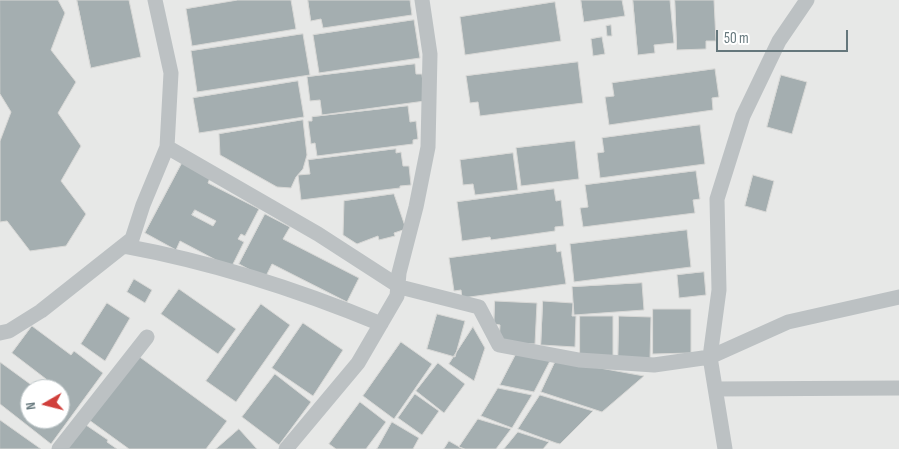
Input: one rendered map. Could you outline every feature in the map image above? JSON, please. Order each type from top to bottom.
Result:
[{"type":"street","points":[[0,333],[9,330],[41,311],[132,239],[143,205],[167,147],[171,73],[155,0]]},
{"type":"street","points":[[286,449],[358,363],[397,296],[400,287],[399,273],[416,207],[428,147],[430,54],[422,0]]},
{"type":"street","points":[[725,449],[710,357],[719,290],[717,199],[743,116],[779,41],[807,0]]},
{"type":"street","points":[[167,147],[318,234],[400,287],[480,307],[499,345],[579,360],[654,365],[710,357],[788,322],[899,297]]},
{"type":"street","points":[[124,246],[176,256],[340,307],[381,324]]},
{"type":"street","points":[[59,449],[147,337]]},
{"type":"street","points":[[716,389],[899,388]]},
{"type":"shaded area","points":[[0,0],[899,0],[899,449],[0,449]]},
{"type":"building","points":[[0,0],[58,0],[65,13],[51,50],[76,82],[58,113],[81,146],[61,181],[86,214],[66,246],[30,251],[7,221],[0,222],[0,141],[11,112],[0,94]]},
{"type":"building","points":[[77,0],[129,0],[141,57],[91,68]]},
{"type":"building","points":[[238,0],[291,0],[296,29],[192,46],[186,9]]},
{"type":"building","points":[[308,0],[410,0],[412,15],[323,28],[321,19],[311,21]]},
{"type":"building","points":[[581,0],[622,0],[625,16],[584,22]]},
{"type":"building","points":[[633,0],[670,0],[674,43],[654,45],[655,53],[638,55]]},
{"type":"building","points":[[675,0],[714,0],[716,41],[706,41],[706,49],[677,50]]},
{"type":"building","points":[[555,2],[561,41],[465,55],[460,17]]},
{"type":"building","points":[[414,20],[420,58],[319,73],[313,35]]},
{"type":"building","points":[[611,25],[612,36],[607,36],[606,26]]},
{"type":"building","points":[[303,34],[310,75],[197,92],[191,51]]},
{"type":"building","points":[[602,37],[605,54],[593,56],[591,39]]},
{"type":"building","points":[[578,62],[583,103],[480,116],[478,102],[470,103],[466,76]]},
{"type":"building","points":[[415,64],[416,74],[422,74],[425,101],[322,115],[320,100],[310,101],[307,77]]},
{"type":"building","points":[[715,69],[719,97],[712,98],[713,110],[609,125],[605,97],[614,96],[612,83]]},
{"type":"building","points":[[781,75],[807,82],[792,134],[767,127]]},
{"type":"building","points":[[298,81],[304,117],[199,133],[193,98]]},
{"type":"building","points":[[408,106],[410,122],[416,121],[418,139],[413,140],[413,144],[317,156],[315,143],[311,144],[308,121],[312,121],[312,117]]},
{"type":"building","points":[[303,120],[307,155],[303,169],[296,177],[291,188],[277,187],[220,155],[219,134]]},
{"type":"building","points":[[700,125],[705,164],[600,178],[597,153],[604,152],[602,138]]},
{"type":"building","points":[[575,141],[579,179],[521,186],[516,148]]},
{"type":"building","points":[[396,149],[396,153],[401,152],[403,166],[409,166],[411,185],[301,200],[298,175],[310,174],[308,160]]},
{"type":"building","points":[[513,153],[518,190],[475,195],[473,184],[463,185],[460,160]]},
{"type":"building","points":[[182,163],[210,178],[208,183],[259,209],[245,236],[241,234],[238,239],[244,242],[231,268],[180,241],[176,250],[145,233]],"holes":[[[195,210],[216,221],[213,226],[192,215]]]},
{"type":"building","points":[[696,171],[700,199],[693,200],[695,213],[583,227],[580,208],[588,207],[585,185]]},
{"type":"building","points":[[753,175],[774,181],[766,212],[745,206]]},
{"type":"building","points":[[554,189],[556,201],[561,200],[564,226],[555,227],[555,231],[491,240],[490,237],[462,241],[457,202]]},
{"type":"building","points":[[394,194],[406,229],[394,233],[395,236],[379,240],[378,236],[357,244],[343,235],[344,201]]},
{"type":"building","points":[[265,214],[290,227],[283,239],[359,278],[347,302],[272,264],[265,278],[239,264]]},
{"type":"building","points":[[687,230],[691,267],[574,282],[570,244]]},
{"type":"building","points":[[556,244],[557,252],[561,251],[566,284],[462,298],[461,290],[454,291],[449,258]]},
{"type":"building","points":[[704,272],[706,295],[679,298],[677,275]]},
{"type":"building","points":[[134,279],[152,290],[145,303],[127,292]]},
{"type":"building","points":[[642,283],[644,310],[574,315],[572,287]]},
{"type":"building","points":[[179,289],[236,329],[218,354],[161,314]]},
{"type":"building","points":[[495,301],[537,303],[535,344],[499,343],[500,325],[494,324]]},
{"type":"building","points":[[543,301],[573,303],[572,316],[576,316],[575,347],[541,345]]},
{"type":"building","points":[[107,303],[130,318],[105,361],[81,344]]},
{"type":"building","points":[[261,304],[290,325],[236,402],[206,381]]},
{"type":"building","points":[[653,309],[691,309],[691,353],[653,354]]},
{"type":"building","points":[[437,314],[465,321],[455,357],[427,349]]},
{"type":"building","points":[[580,316],[613,316],[613,357],[580,357]]},
{"type":"building","points":[[619,316],[651,317],[650,360],[618,360]]},
{"type":"building","points":[[303,323],[343,350],[313,396],[272,368]]},
{"type":"building","points":[[32,326],[71,355],[74,351],[103,373],[70,418],[70,379],[46,379],[12,353]]},
{"type":"building","points":[[473,327],[485,348],[474,381],[449,364]]},
{"type":"building","points":[[401,342],[432,364],[394,419],[363,396]]},
{"type":"building","points":[[516,354],[550,361],[534,392],[500,385]]},
{"type":"building","points":[[137,355],[227,421],[206,449],[129,449],[89,420]]},
{"type":"building","points":[[556,360],[644,376],[602,412],[541,392]]},
{"type":"building","points":[[0,362],[23,379],[20,379],[20,420],[0,404]]},
{"type":"building","points":[[438,363],[465,384],[444,413],[416,391]]},
{"type":"building","points":[[275,374],[311,402],[279,445],[242,417]]},
{"type":"building","points":[[498,388],[532,395],[512,428],[481,416]]},
{"type":"building","points":[[415,394],[439,411],[422,435],[398,418]]},
{"type":"building","points":[[540,395],[593,411],[560,444],[556,443],[518,429]]},
{"type":"building","points":[[360,402],[386,422],[366,449],[336,449],[329,444]]},
{"type":"building","points":[[478,419],[511,429],[496,449],[465,449],[459,447]]},
{"type":"building","points":[[0,420],[41,449],[0,449]]},
{"type":"building","points":[[392,422],[419,438],[413,449],[377,449]]},
{"type":"building","points":[[83,423],[108,440],[107,442],[117,449],[65,449]]},
{"type":"building","points":[[32,429],[62,429],[51,444]]},
{"type":"building","points":[[239,429],[257,449],[216,449]]},
{"type":"building","points":[[518,432],[549,442],[543,449],[504,449]]},
{"type":"building","points":[[449,441],[463,449],[444,449]]}]
